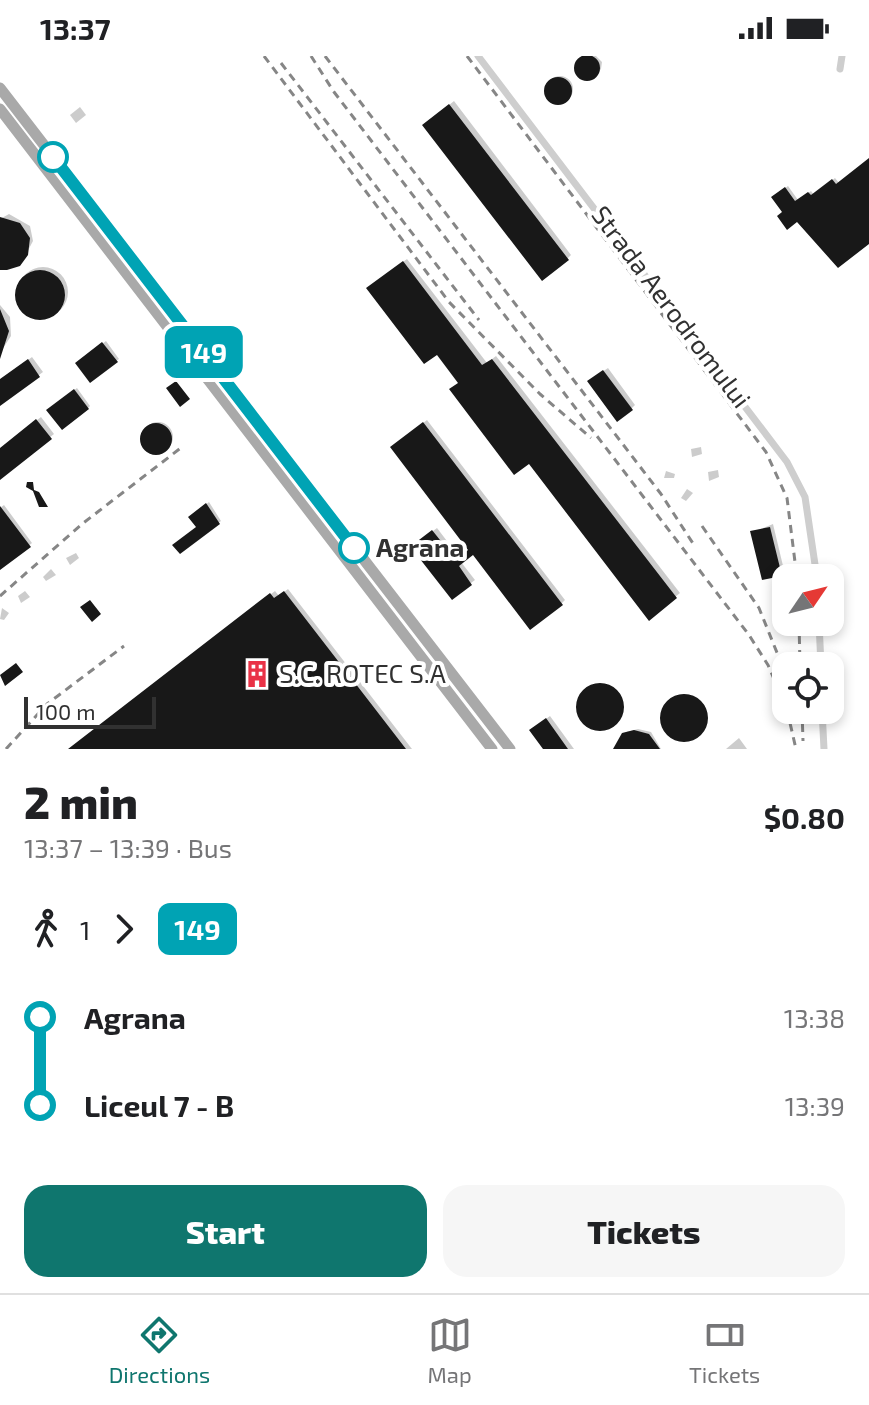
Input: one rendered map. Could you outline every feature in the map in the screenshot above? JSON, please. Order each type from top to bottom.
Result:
[{"type":"main road","points":[[0,88],[510,749]]},
{"type":"main road","points":[[0,109],[492,749]]},
{"type":"street","name":"Strada Aerodromului","points":[[478,56],[787,462],[805,497],[815,564]]},
{"type":"street","points":[[840,69],[842,56]]},
{"type":"street","points":[[823,724],[824,749]]},
{"type":"building","points":[[587,55],[596,59],[600,68],[596,77],[587,81],[578,77],[574,68],[578,59]]},
{"type":"building","points":[[558,77],[568,81],[572,91],[568,101],[558,105],[548,101],[544,91],[548,81]]},
{"type":"building","points":[[449,104],[569,260],[542,281],[422,125]]},
{"type":"building","points":[[869,158],[869,244],[838,268],[797,222],[787,230],[777,216],[782,212],[771,197],[785,187],[795,201],[808,192],[811,195],[832,179],[836,184]]},
{"type":"building","points":[[0,217],[20,223],[30,238],[28,255],[20,266],[7,270],[0,270]]},
{"type":"building","points":[[403,261],[482,365],[492,359],[677,598],[649,621],[529,464],[514,475],[449,389],[458,383],[437,355],[424,364],[366,288]]},
{"type":"building","points":[[40,270],[58,277],[65,295],[58,313],[40,320],[22,313],[15,295],[22,277]]},
{"type":"building","points":[[0,309],[9,331],[0,359]]},
{"type":"building","points":[[102,342],[118,362],[90,383],[75,363]]},
{"type":"building","points":[[28,359],[40,377],[0,406],[0,379]]},
{"type":"building","points":[[603,370],[633,410],[617,422],[587,381]]},
{"type":"building","points":[[176,381],[190,399],[180,407],[166,388]]},
{"type":"building","points":[[74,389],[89,409],[62,430],[46,410]]},
{"type":"building","points":[[36,419],[52,439],[0,480],[0,448]]},
{"type":"building","points":[[423,422],[563,605],[530,630],[473,555],[459,566],[472,585],[452,600],[420,559],[424,556],[415,543],[432,530],[456,560],[468,550],[390,447]]},
{"type":"building","points":[[156,423],[167,428],[172,439],[167,450],[156,455],[145,450],[140,439],[145,428]]},
{"type":"building","points":[[27,482],[33,482],[34,490],[39,492],[48,507],[39,507],[33,491],[26,487]]},
{"type":"building","points":[[206,503],[220,524],[180,554],[172,545],[196,527],[188,517]]},
{"type":"building","points":[[0,506],[31,547],[0,570]]},
{"type":"building","points":[[770,527],[779,564],[772,564],[772,578],[762,580],[750,531]]},
{"type":"building","name":"S.C. ROTEC S.A","points":[[284,591],[406,749],[68,749],[270,593],[274,598]]},
{"type":"building","points":[[90,600],[101,614],[92,622],[80,607]]},
{"type":"building","points":[[16,663],[23,672],[5,686],[0,675]]},
{"type":"building","points":[[600,683],[617,690],[624,707],[617,724],[600,731],[583,724],[576,707],[583,690]]},
{"type":"building","points":[[684,694],[701,701],[708,718],[701,735],[684,742],[667,735],[660,718],[667,701]]},
{"type":"building","points":[[546,718],[568,749],[543,749],[529,730]]},
{"type":"building","points":[[634,730],[649,734],[660,749],[613,749],[622,733]]},
{"type":"railway","points":[[264,56],[449,302],[540,394],[591,438]]},
{"type":"railway","points":[[311,56],[334,92],[749,635],[772,674]]},
{"type":"railway","points":[[325,56],[661,494],[694,545]]},
{"type":"railway","points":[[467,56],[766,452],[787,498],[795,564]]},
{"type":"railway","points":[[281,63],[479,320]]},
{"type":"railway","points":[[0,596],[82,524],[182,447]]},
{"type":"railway","points":[[702,526],[759,608],[777,652]]},
{"type":"railway","points":[[799,636],[800,652]]},
{"type":"railway","points":[[6,749],[47,704],[124,646]]},
{"type":"railway","points":[[790,724],[796,749]]},
{"type":"railway","points":[[802,724],[803,741]]},
{"type":"bus line","name":"149","points":[[53,157],[354,548]]},
{"type":"place","name":"Agrana","points":[[354,548]]},
{"type":"place","name":"S.C. ROTEC S.A","points":[[257,674]]}]
